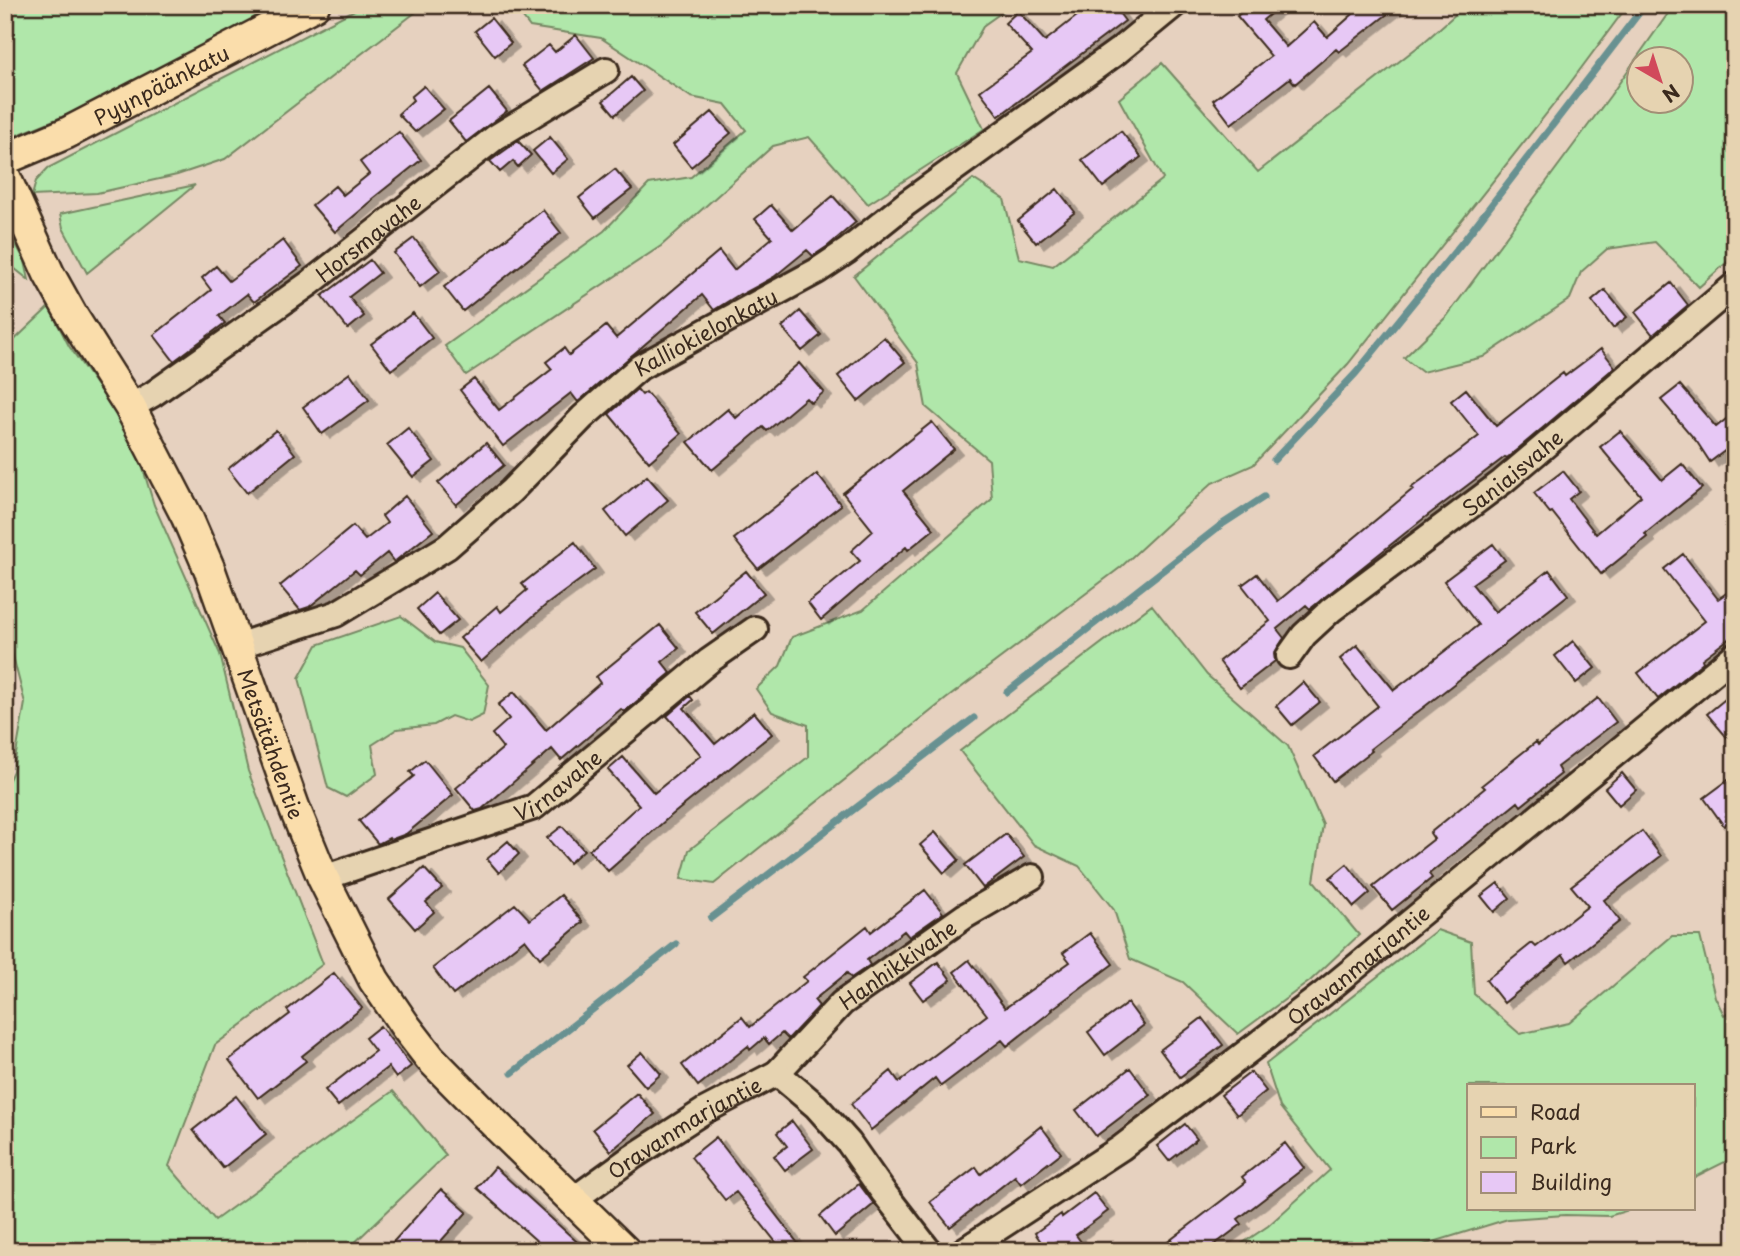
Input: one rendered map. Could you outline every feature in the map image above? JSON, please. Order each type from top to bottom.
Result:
[{"type":"main road","name":"Pyynpäänkatu","points":[[5,159],[67,133],[314,5]]},
{"type":"main road","name":"Metsätähdentie","points":[[5,177],[49,274],[130,407],[187,517],[209,568],[281,772],[323,878],[373,980],[406,1027],[448,1077],[625,1251]]},
{"type":"street","name":"Kalliokielonkatu","points":[[237,646],[336,614],[447,547],[511,491],[583,417],[640,367],[817,271],[847,251],[907,203],[1118,51],[1174,5]]},
{"type":"street","name":"Horsmavahe","points":[[130,407],[153,394],[310,283],[496,137],[606,70]]},
{"type":"street","name":"Saniaisvahe","points":[[1289,656],[1304,635],[1331,610],[1502,482],[1735,285]]},
{"type":"street","name":"Virnavahe","points":[[323,878],[534,807],[709,660],[755,629]]},
{"type":"street","name":"Oravanmarjantie","points":[[963,1251],[1121,1148],[1322,994],[1735,655]]},
{"type":"street","name":"Hanhikkivahe","points":[[777,1073],[842,1003],[965,916],[1032,877]]},
{"type":"street","name":"Oravanmarjantie","points":[[573,1200],[631,1158],[704,1111],[777,1073],[816,1106],[849,1143],[929,1251]]},
{"type":"green space","points":[[5,5],[284,5],[74,112],[5,140]]},
{"type":"green space","points":[[364,5],[425,5],[225,159],[177,175],[97,193],[32,196],[36,181],[48,168]]},
{"type":"green space","points":[[513,5],[1012,5],[984,25],[957,73],[984,129],[868,204],[809,137],[773,146],[661,246],[466,375],[445,346],[604,231],[649,184],[691,177],[746,130],[725,104],[691,97],[601,38],[530,27]]},
{"type":"green space","points":[[1466,5],[1628,5],[1562,94],[1348,364],[1253,465],[1212,483],[1121,567],[946,699],[714,884],[681,879],[689,850],[808,757],[808,725],[772,712],[756,689],[780,666],[792,637],[863,610],[992,499],[989,460],[926,407],[918,363],[854,276],[973,179],[1004,199],[1019,258],[1053,266],[1163,179],[1119,99],[1162,63],[1258,172],[1424,42]]},
{"type":"green space","points":[[1674,5],[1735,5],[1735,255],[1699,287],[1655,242],[1607,249],[1581,272],[1570,299],[1483,357],[1422,372],[1404,358],[1447,316],[1624,76],[1624,116],[1694,116],[1694,46],[1645,46]]},
{"type":"green space","points":[[195,185],[87,273],[63,228],[60,214]]},
{"type":"green space","points":[[5,224],[25,261],[29,280],[5,261]]},
{"type":"green space","points":[[49,307],[69,346],[134,439],[154,505],[220,654],[248,771],[323,964],[215,1045],[169,1166],[215,1220],[393,1091],[446,1155],[346,1251],[5,1251],[5,788],[13,771],[25,703],[5,625],[5,349]]},
{"type":"green space","points":[[1152,605],[1207,675],[1288,746],[1323,825],[1314,881],[1359,935],[1310,981],[1238,1034],[1183,982],[1130,959],[1114,910],[1079,866],[1034,845],[960,751]]},
{"type":"green space","points":[[401,616],[435,642],[460,648],[489,685],[483,715],[469,722],[451,716],[434,725],[397,729],[372,745],[377,774],[346,797],[328,788],[299,678],[317,645]]},
{"type":"green space","points":[[1437,930],[1471,942],[1474,994],[1520,1034],[1569,1023],[1672,936],[1700,936],[1715,997],[1724,1015],[1735,1010],[1735,1157],[1694,1178],[1694,1084],[1467,1084],[1467,1210],[1629,1210],[1609,1216],[1565,1215],[1508,1219],[1404,1251],[1231,1251],[1268,1226],[1330,1170],[1280,1107],[1266,1064]]},
{"type":"building","points":[[1091,5],[1113,5],[1125,21],[999,116],[980,91],[1032,53],[1005,23],[1018,11],[1045,41]]},
{"type":"building","points":[[1250,5],[1281,5],[1263,20],[1286,47],[1314,22],[1327,37],[1354,13],[1348,5],[1399,5],[1339,52],[1336,49],[1295,84],[1290,78],[1231,124],[1213,100],[1271,56],[1237,16]]},
{"type":"building","points":[[491,18],[511,43],[495,56],[475,31]]},
{"type":"building","points":[[576,35],[594,58],[543,91],[522,66],[549,45],[555,52]]},
{"type":"building","points":[[631,77],[643,91],[615,115],[603,101]]},
{"type":"building","points":[[424,86],[444,109],[415,132],[398,114]]},
{"type":"building","points":[[489,89],[507,111],[466,142],[449,121]]},
{"type":"building","points":[[712,112],[731,133],[691,167],[673,145]]},
{"type":"building","points":[[1121,131],[1141,157],[1103,187],[1082,160]]},
{"type":"building","points":[[399,132],[421,160],[335,232],[312,205],[335,186],[343,195],[369,174],[360,162]]},
{"type":"building","points":[[550,137],[568,159],[551,173],[533,151]]},
{"type":"building","points":[[518,141],[531,155],[518,167],[513,161],[500,172],[490,161]]},
{"type":"building","points":[[615,169],[632,189],[595,218],[579,198]]},
{"type":"building","points":[[1057,189],[1075,212],[1036,243],[1018,221]]},
{"type":"building","points":[[833,196],[856,222],[828,246],[813,256],[807,250],[774,277],[714,310],[702,295],[578,402],[571,393],[503,446],[460,390],[474,379],[499,410],[552,369],[546,362],[564,348],[569,355],[606,326],[616,338],[719,251],[734,270],[772,238],[755,219],[771,205],[793,230]]},
{"type":"building","points":[[543,210],[561,233],[463,311],[444,287]]},
{"type":"building","points":[[414,238],[440,271],[420,287],[394,253]]},
{"type":"building","points":[[283,240],[302,266],[254,302],[247,294],[219,316],[225,323],[174,361],[154,335],[211,290],[202,278],[216,266],[229,281]]},
{"type":"building","points":[[370,260],[380,273],[349,297],[364,316],[348,329],[322,296]]},
{"type":"building","points":[[1671,283],[1688,305],[1653,335],[1635,312]]},
{"type":"building","points":[[1605,290],[1627,317],[1613,328],[1592,301]]},
{"type":"building","points":[[800,311],[821,335],[802,351],[782,327]]},
{"type":"building","points":[[413,313],[432,338],[391,370],[371,344]]},
{"type":"building","points":[[884,337],[905,362],[858,401],[838,376]]},
{"type":"building","points":[[1601,349],[1615,367],[1507,458],[1423,519],[1310,609],[1306,605],[1277,629],[1284,638],[1274,654],[1275,661],[1240,688],[1219,661],[1270,621],[1242,585],[1257,574],[1278,601],[1413,489],[1411,488],[1479,436],[1451,401],[1466,389],[1496,426],[1563,373],[1565,376]]},
{"type":"building","points":[[799,363],[824,392],[811,403],[806,398],[767,431],[763,427],[712,470],[688,442],[728,409],[736,418]]},
{"type":"building","points":[[350,373],[369,400],[322,434],[303,407]]},
{"type":"building","points":[[1680,385],[1716,427],[1735,412],[1735,443],[1710,462],[1697,442],[1661,400]]},
{"type":"building","points":[[637,389],[642,395],[646,392],[681,434],[649,462],[609,414]]},
{"type":"building","points":[[932,422],[954,449],[903,491],[934,529],[908,550],[906,547],[821,620],[808,603],[860,561],[851,551],[873,531],[843,493]]},
{"type":"building","points":[[408,428],[434,461],[413,477],[387,445]]},
{"type":"building","points":[[276,430],[295,454],[247,493],[228,469]]},
{"type":"building","points":[[1620,431],[1662,480],[1682,464],[1702,488],[1601,574],[1534,493],[1563,471],[1579,491],[1569,499],[1596,534],[1641,496],[1600,447]]},
{"type":"building","points":[[486,443],[504,465],[456,505],[438,483]]},
{"type":"building","points":[[817,474],[841,505],[758,569],[734,539]]},
{"type":"building","points":[[647,476],[668,500],[625,536],[605,511]]},
{"type":"building","points":[[405,496],[433,531],[394,562],[387,553],[360,575],[355,570],[309,607],[300,610],[280,586],[353,526],[365,540],[387,523],[382,516]]},
{"type":"building","points":[[575,542],[595,569],[546,605],[481,662],[460,638],[497,606],[501,612],[527,590],[522,584]]},
{"type":"building","points":[[1493,544],[1505,560],[1472,584],[1495,612],[1549,570],[1568,595],[1370,749],[1372,751],[1333,781],[1314,756],[1378,706],[1340,659],[1357,645],[1394,690],[1478,625],[1444,581]]},
{"type":"building","points":[[1683,554],[1718,599],[1735,587],[1735,634],[1702,659],[1703,662],[1658,699],[1638,673],[1705,621],[1664,569]]},
{"type":"building","points":[[746,571],[764,593],[713,634],[695,612]]},
{"type":"building","points":[[435,593],[458,620],[439,635],[417,609]]},
{"type":"building","points":[[660,625],[679,648],[662,662],[671,673],[624,712],[621,709],[561,760],[552,749],[482,809],[475,811],[456,788],[503,748],[492,734],[509,719],[498,705],[514,692],[546,730],[600,683],[596,677]]},
{"type":"building","points":[[1573,641],[1595,668],[1576,683],[1555,656]]},
{"type":"building","points":[[1303,682],[1320,702],[1292,725],[1276,706]]},
{"type":"building","points":[[1735,691],[1735,747],[1707,714]]},
{"type":"building","points":[[690,696],[693,700],[684,708],[715,744],[754,712],[772,734],[608,871],[589,850],[639,805],[608,770],[623,757],[654,793],[701,755],[667,716]]},
{"type":"building","points":[[1598,698],[1616,722],[1557,767],[1561,774],[1521,806],[1518,802],[1429,874],[1432,878],[1392,910],[1373,887],[1434,839],[1430,833],[1485,788],[1482,785]]},
{"type":"building","points":[[425,760],[453,795],[406,834],[378,844],[359,821],[414,776],[410,772]]},
{"type":"building","points":[[1622,773],[1636,790],[1619,805],[1605,788]]},
{"type":"building","points":[[1735,775],[1735,818],[1724,826],[1704,798]]},
{"type":"building","points":[[562,826],[584,850],[569,863],[547,838]]},
{"type":"building","points":[[1642,831],[1661,856],[1604,900],[1620,921],[1568,962],[1563,955],[1504,1003],[1486,980],[1532,943],[1536,947],[1588,906],[1571,886]]},
{"type":"building","points":[[935,832],[959,860],[944,873],[920,845]]},
{"type":"building","points":[[1006,834],[1024,857],[983,888],[965,865]]},
{"type":"building","points":[[508,841],[519,854],[499,873],[487,859]]},
{"type":"building","points":[[1347,864],[1370,893],[1354,907],[1330,878]]},
{"type":"building","points":[[424,868],[442,888],[426,902],[434,912],[415,929],[389,899]]},
{"type":"building","points":[[1498,883],[1510,898],[1494,912],[1481,896]]},
{"type":"building","points":[[925,890],[943,913],[909,937],[904,931],[867,960],[870,965],[851,978],[847,973],[814,1000],[819,1006],[788,1039],[782,1033],[769,1044],[764,1038],[750,1050],[748,1046],[698,1086],[682,1065],[742,1017],[750,1027],[807,981],[803,977],[867,926],[871,932]]},
{"type":"building","points":[[561,895],[583,922],[540,958],[525,939],[453,995],[433,968],[515,904],[530,920]]},
{"type":"building","points":[[1090,933],[1113,964],[1007,1046],[1002,1040],[941,1086],[935,1078],[871,1130],[851,1104],[891,1071],[899,1082],[987,1015],[954,972],[969,960],[1005,1008],[1070,962],[1063,953]]},
{"type":"building","points":[[938,962],[951,980],[923,1000],[910,983]]},
{"type":"building","points":[[334,973],[362,1008],[302,1056],[306,1061],[258,1098],[229,1060],[290,1014],[287,1010]]},
{"type":"building","points":[[1128,1003],[1144,1025],[1105,1055],[1088,1032]]},
{"type":"building","points":[[1202,1018],[1223,1045],[1180,1077],[1160,1050]]},
{"type":"building","points":[[380,1026],[411,1066],[396,1078],[388,1067],[338,1106],[325,1090],[375,1051],[365,1038]]},
{"type":"building","points":[[642,1052],[661,1074],[646,1087],[627,1065]]},
{"type":"building","points":[[1130,1068],[1150,1095],[1096,1136],[1076,1110]]},
{"type":"building","points":[[1251,1072],[1266,1091],[1237,1115],[1221,1095]]},
{"type":"building","points":[[637,1093],[655,1114],[611,1151],[593,1129]]},
{"type":"building","points":[[236,1096],[266,1134],[223,1168],[193,1130]]},
{"type":"building","points":[[792,1121],[813,1149],[785,1170],[774,1156],[787,1146],[777,1133]]},
{"type":"building","points":[[1185,1124],[1197,1139],[1169,1161],[1157,1146]]},
{"type":"building","points":[[1041,1126],[1061,1153],[1021,1184],[1015,1176],[950,1227],[930,1202],[976,1167],[981,1174]]},
{"type":"building","points":[[716,1137],[803,1250],[783,1251],[736,1192],[725,1200],[691,1157]]},
{"type":"building","points":[[1285,1143],[1304,1168],[1238,1219],[1242,1224],[1206,1251],[1156,1251],[1246,1182],[1242,1177]]},
{"type":"building","points":[[495,1167],[587,1251],[548,1251],[477,1188]]},
{"type":"building","points":[[859,1184],[874,1204],[835,1236],[820,1216]]},
{"type":"building","points":[[441,1189],[467,1212],[432,1251],[385,1251]]},
{"type":"building","points":[[1094,1193],[1108,1211],[1076,1235],[1081,1242],[1068,1251],[1062,1251],[1055,1242],[1046,1249],[1035,1233]]},
{"type":"waterway","points":[[1274,460],[1356,373],[1465,239],[1645,5]]},
{"type":"waterway","points":[[1007,692],[1221,525],[1264,497]]},
{"type":"waterway","points":[[711,918],[974,718]]},
{"type":"waterway","points":[[512,1073],[676,944]]}]
